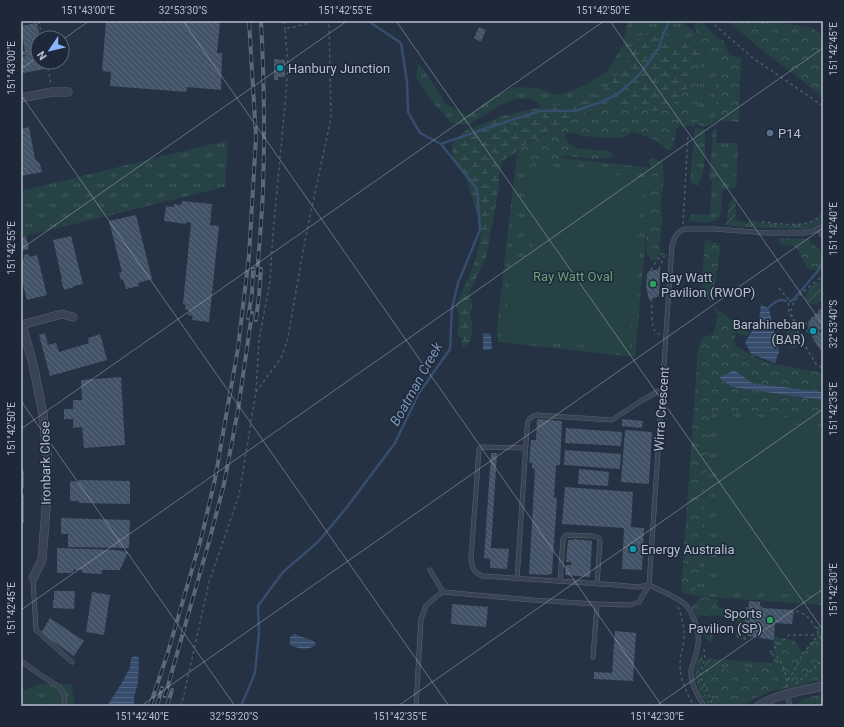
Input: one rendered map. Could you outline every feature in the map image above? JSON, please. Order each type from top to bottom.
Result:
[{"type":"street","points":[[21,98],[52,92],[68,92]]},
{"type":"street","points":[[21,325],[62,314],[73,317]]},
{"type":"street","name":"Ironbark Close","points":[[21,325],[33,364],[43,414],[47,452],[46,510],[42,560],[33,578]]},
{"type":"street","points":[[758,706],[787,691],[823,686]]},
{"type":"lane","points":[[683,230],[692,228],[792,234],[803,233],[823,226]]},
{"type":"lane","points":[[818,229],[823,236]]},
{"type":"lane","name":"Wirra Crescent","points":[[649,585],[672,245],[675,237],[683,230]]},
{"type":"lane","points":[[517,579],[525,448],[528,421],[530,417],[536,415],[612,420],[662,389]]},
{"type":"lane","points":[[525,448],[482,447],[479,449],[471,559],[474,570],[482,576],[638,588],[649,585],[678,599],[686,605],[698,628],[699,642],[691,671],[691,677],[704,706]]},
{"type":"lane","points":[[560,581],[564,536],[596,536],[599,538],[600,542],[597,584]]},
{"type":"lane","points":[[430,570],[443,592]]},
{"type":"lane","points":[[33,578],[36,630],[72,662]]},
{"type":"lane","points":[[416,706],[421,619],[426,606],[443,592],[532,600],[630,605],[639,602],[649,585]]},
{"type":"lane","points":[[593,657],[597,604]]},
{"type":"lane","points":[[21,661],[62,690],[65,698],[63,706]]},
{"type":"lane","points":[[787,691],[790,706]]},
{"type":"path","points":[[180,706],[183,699],[209,582],[238,495],[256,392],[259,340],[270,281],[287,78],[288,64],[283,21]]},
{"type":"path","points":[[285,29],[306,24],[310,21]]},
{"type":"path","points":[[256,392],[281,358],[287,342],[306,235],[332,118],[329,21]]},
{"type":"path","points":[[710,21],[753,58],[823,106]]},
{"type":"path","points":[[48,70],[52,92]]},
{"type":"path","points":[[683,230],[688,136]]},
{"type":"path","points":[[762,222],[791,224],[804,223],[815,220],[823,214]]},
{"type":"path","points":[[651,270],[662,254],[672,252]]},
{"type":"path","points":[[659,269],[665,254]]},
{"type":"path","points":[[793,321],[791,311],[796,300],[806,288],[823,276]]},
{"type":"path","points":[[779,288],[788,299],[789,312],[801,339],[816,364],[823,368]]},
{"type":"path","points":[[651,299],[655,331],[666,337]]},
{"type":"path","points":[[793,321],[803,322],[808,325]]},
{"type":"path","points":[[676,603],[680,611],[684,632],[680,675],[682,683],[694,706]]},
{"type":"path","points":[[745,640],[747,607]]},
{"type":"path","points":[[796,611],[804,613],[813,622],[818,635],[823,642]]},
{"type":"path","points":[[737,626],[747,626]]},
{"type":"path","points":[[816,628],[823,627]]},
{"type":"path","points":[[787,691],[787,680],[783,667],[777,657],[769,653],[789,635],[818,635]]},
{"type":"path","points":[[787,680],[797,666],[802,654],[818,635]]},
{"type":"path","points":[[704,649],[705,658],[700,675],[713,706]]},
{"type":"path","points":[[792,687],[823,660]]},
{"type":"green space","points":[[628,21],[680,21],[697,33],[694,38],[702,53],[709,54],[716,58],[720,70],[716,84],[715,114],[717,120],[710,125],[705,126],[697,124],[701,58],[687,42],[671,40],[658,28],[638,37],[629,58],[609,86],[588,100],[542,107],[532,99],[517,99],[502,104],[469,125],[452,123],[433,103],[416,77],[418,64],[426,73],[445,103],[467,116],[490,99],[514,87],[538,88],[557,95],[584,86],[607,71],[622,47]]},
{"type":"green space","points":[[695,21],[701,21],[716,37],[724,41],[729,55],[741,58],[739,122],[717,120],[715,114],[716,84],[720,70],[716,58],[709,54],[702,53],[694,45],[694,38],[697,33],[694,24]]},
{"type":"green space","points":[[728,21],[771,21],[813,28],[823,36],[823,98],[758,47]]},
{"type":"green space","points":[[658,28],[671,40],[687,42],[702,53],[701,61],[693,64],[688,74],[687,89],[668,108],[657,111],[629,108],[612,103],[602,104],[596,106],[590,113],[569,120],[540,136],[518,149],[515,154],[503,160],[486,258],[469,293],[473,304],[470,314],[473,327],[470,342],[462,348],[462,339],[458,335],[457,330],[459,316],[456,304],[469,277],[477,255],[481,233],[475,206],[466,178],[454,162],[451,145],[465,131],[502,116],[542,107],[588,100],[609,86],[629,58],[638,37]]},
{"type":"green space","points":[[701,61],[697,124],[693,126],[679,126],[676,130],[674,145],[670,151],[652,139],[632,132],[623,138],[603,138],[583,136],[569,132],[565,135],[568,143],[579,149],[610,151],[615,156],[593,159],[567,156],[546,162],[523,163],[518,158],[518,149],[569,120],[590,114],[596,106],[612,103],[629,108],[687,89],[688,74],[693,64]]},
{"type":"green space","points":[[695,128],[705,129],[703,173],[698,185],[694,185],[690,180]]},
{"type":"green space","points":[[717,129],[716,143],[738,143],[736,188],[726,189],[723,191],[721,213],[716,220],[707,223],[688,221],[692,214],[710,215],[712,181],[709,181],[713,130]]},
{"type":"green space","points":[[228,140],[225,187],[21,237],[21,191]]},
{"type":"green space","name":"Ray Watt Oval","points":[[517,153],[652,168],[635,357],[498,342],[497,329]]},
{"type":"green space","points":[[653,158],[662,162],[664,177],[661,200],[662,220],[659,244],[661,253],[657,259],[653,261],[646,252],[646,239],[652,168],[649,160]]},
{"type":"green space","name":"Ray Watt Oval","points":[[531,166],[644,178],[638,237],[640,249],[635,274],[629,350],[504,337],[511,262],[533,264],[532,252],[534,236],[524,235]]},
{"type":"green space","points":[[736,198],[735,226],[725,225],[729,203],[731,200]]},
{"type":"green space","points":[[823,215],[823,221],[816,226],[805,230],[735,226],[735,220],[748,223],[748,221],[795,225],[815,221]]},
{"type":"green space","points":[[778,238],[808,239],[823,253],[822,271],[808,269],[795,246],[781,245]]},
{"type":"green space","points":[[705,239],[721,245],[712,302],[701,295]]},
{"type":"green space","points":[[823,281],[823,298],[814,305],[806,302],[805,297],[810,289],[817,283]]},
{"type":"green space","points":[[713,306],[740,326],[750,330],[747,336],[735,333],[735,346],[765,362],[823,373],[823,392],[752,383],[734,370],[720,379],[732,387],[823,400],[823,418],[711,411],[696,596],[681,592],[698,348],[702,338],[713,334],[718,316]]},
{"type":"green space","points":[[790,330],[795,331],[802,343],[793,349],[786,341],[785,333]]},
{"type":"green space","points":[[711,411],[823,418],[823,605],[696,596]]},
{"type":"green space","points":[[722,420],[823,427],[822,596],[715,590],[720,513],[714,512]]},
{"type":"green space","points":[[701,597],[718,599],[717,607],[735,609],[734,617],[698,615],[698,619],[691,607]]},
{"type":"green space","points":[[737,614],[746,614],[745,626],[737,625]]},
{"type":"green space","points":[[737,627],[745,627],[744,640],[736,638]]},
{"type":"green space","points":[[823,627],[823,680],[772,691],[755,698],[744,706],[714,706],[701,676],[702,671],[712,667],[736,673],[750,668],[759,669],[770,667],[773,663],[774,637],[794,640],[803,653],[818,635],[816,628]]},
{"type":"green space","points":[[705,628],[707,630],[707,635],[713,635],[712,642],[707,640],[702,631]]},
{"type":"green space","points":[[702,654],[703,659],[699,674],[711,706],[701,694],[696,681],[696,667]]},
{"type":"green space","points":[[707,658],[714,659],[712,660],[712,667],[702,671]]},
{"type":"green space","points":[[712,660],[773,663],[770,667],[759,669],[750,668],[736,673],[712,667]]},
{"type":"green space","points":[[40,684],[71,684],[75,706],[21,706],[21,691]]},
{"type":"green space","points":[[823,694],[823,706],[797,705],[802,699]]},
{"type":"water","points":[[761,304],[769,309],[779,352],[775,363],[751,354],[745,342],[759,320]]},
{"type":"water","points":[[483,333],[491,334],[492,349],[483,350]]},
{"type":"water","points":[[734,370],[752,383],[823,392],[823,400],[732,387],[719,378]]},
{"type":"water","points":[[295,634],[314,641],[316,645],[303,649],[290,645],[290,637]]},
{"type":"water","points":[[135,656],[139,658],[138,683],[134,697],[134,706],[107,706],[130,667],[131,658]]},
{"type":"building","points":[[106,21],[220,21],[217,53],[222,53],[221,90],[187,87],[186,92],[110,86],[111,72],[102,71]]},
{"type":"building","points":[[37,23],[38,30],[30,30],[30,70],[40,70],[23,73],[21,57],[26,55],[23,55],[22,51],[25,51],[23,39],[21,40],[21,26]]},
{"type":"building","points":[[479,27],[486,30],[481,42],[474,38]]},
{"type":"building","name":"Hanbury Junction","points":[[274,59],[285,60],[285,77],[278,77],[278,80],[274,80]]},
{"type":"building","points":[[29,127],[35,159],[40,164],[42,172],[21,176],[21,129]]},
{"type":"building","points":[[182,201],[212,204],[210,225],[219,226],[209,322],[192,320],[193,316],[188,315],[189,310],[185,310],[186,305],[183,304],[191,223],[186,222],[186,224],[164,221],[166,206],[174,207],[174,204],[181,205]]},
{"type":"building","points":[[136,215],[152,279],[138,283],[139,286],[126,289],[123,279],[121,280],[119,273],[122,272],[109,221]]},
{"type":"building","points":[[26,236],[29,249],[21,251],[21,237]]},
{"type":"building","points":[[71,236],[83,284],[64,290],[53,240]]},
{"type":"building","points":[[28,254],[29,257],[37,255],[47,295],[27,300],[21,277],[21,259],[24,258],[24,255]]},
{"type":"building","name":"Ray Watt Pavilion (RWOP)","points":[[660,269],[659,296],[649,300],[646,286],[647,274],[649,271]]},
{"type":"building","name":"Barahineban (BAR)","points":[[823,309],[823,327],[819,331],[820,333],[823,331],[823,355],[811,335],[806,331],[809,328],[807,326],[809,325],[808,321],[811,320],[811,317],[818,313],[818,310]]},
{"type":"building","points":[[45,333],[48,345],[56,343],[59,352],[89,343],[88,338],[100,334],[107,360],[50,376],[39,335]]},
{"type":"building","points":[[121,377],[125,445],[84,448],[82,427],[73,428],[73,419],[64,419],[64,409],[73,409],[73,400],[82,400],[81,380]]},
{"type":"building","points":[[537,419],[562,421],[560,465],[556,465],[554,497],[557,498],[552,574],[549,575],[529,574],[535,469],[532,468],[532,463],[529,463],[531,440],[536,440]]},
{"type":"building","points":[[622,419],[643,421],[642,428],[622,426]]},
{"type":"building","points":[[566,428],[622,432],[621,446],[565,443]]},
{"type":"building","points":[[625,430],[652,432],[649,484],[621,482]]},
{"type":"building","points":[[565,450],[621,454],[620,469],[564,465]]},
{"type":"building","points":[[491,453],[497,453],[491,548],[509,549],[507,569],[490,568],[490,559],[484,558]]},
{"type":"building","points":[[579,469],[609,472],[608,486],[578,484]]},
{"type":"building","points":[[21,471],[24,471],[24,488],[21,488]]},
{"type":"building","points":[[79,480],[130,481],[130,504],[79,503],[79,501],[70,501],[70,481],[79,482]]},
{"type":"building","name":"Energy Australia","points":[[565,487],[633,492],[631,527],[644,528],[642,570],[622,569],[624,528],[562,524]]},
{"type":"building","points":[[21,494],[24,494],[24,523],[21,523]]},
{"type":"building","points":[[61,518],[130,520],[129,548],[68,547],[68,534],[61,534]]},
{"type":"building","points":[[573,539],[592,541],[590,577],[565,575],[566,565],[571,565],[571,562],[566,562],[568,540]]},
{"type":"building","points":[[57,548],[116,550],[128,552],[120,570],[102,570],[102,574],[82,573],[82,570],[73,570],[73,573],[57,573]]},
{"type":"building","points":[[54,591],[75,591],[74,609],[53,608]]},
{"type":"building","points":[[92,592],[110,595],[104,635],[86,632]]},
{"type":"building","name":"Sports Pavilion (SP)","points":[[749,601],[760,602],[760,606],[762,606],[762,608],[794,610],[792,624],[775,623],[774,640],[748,636],[749,624],[747,624],[748,617],[750,617],[750,615],[748,615]]},
{"type":"building","points":[[452,604],[488,607],[486,627],[451,624]]},
{"type":"building","points":[[50,618],[84,641],[74,656],[41,633]]},
{"type":"building","points":[[615,631],[636,633],[633,681],[594,679],[594,672],[612,673]]},
{"type":"waterway","name":"Boatman Creek","points":[[241,706],[255,673],[259,633],[258,606],[283,572],[318,542],[347,507],[395,443],[419,393],[450,349],[452,308],[458,283],[480,230],[477,189],[441,144],[420,133],[408,112],[407,82],[401,43],[368,21]]},
{"type":"waterway","points":[[441,144],[540,111],[575,111],[618,94],[639,75],[659,48],[664,32],[670,21]]},
{"type":"waterway","points":[[790,301],[793,300],[817,272],[823,262]]},
{"type":"waterway","points":[[768,308],[779,301],[786,301]]},
{"type":"railway","points":[[150,706],[168,652],[202,535],[215,479],[238,348],[249,256],[256,137],[249,21]]},
{"type":"railway","points":[[257,275],[263,200],[264,147],[261,21]]},
{"type":"railway","points":[[248,318],[252,293],[253,269]]},
{"type":"railway","points":[[256,320],[261,269]]},
{"type":"railway","points":[[165,696],[224,484],[238,410],[252,313]]},
{"type":"railway","points":[[157,706],[162,688]]},
{"type":"railway","points":[[167,706],[172,690]]},
{"type":"place","name":"Hanbury Junction","points":[[280,68]]},
{"type":"place","name":"P14","points":[[770,133]]},
{"type":"place","name":"Ray Watt Pavilion (RWOP)","points":[[653,284]]},
{"type":"place","name":"Barahineban (BAR)","points":[[813,331]]},
{"type":"place","name":"Energy Australia","points":[[633,549]]},
{"type":"place","name":"Sports Pavilion (SP)","points":[[770,620]]}]
